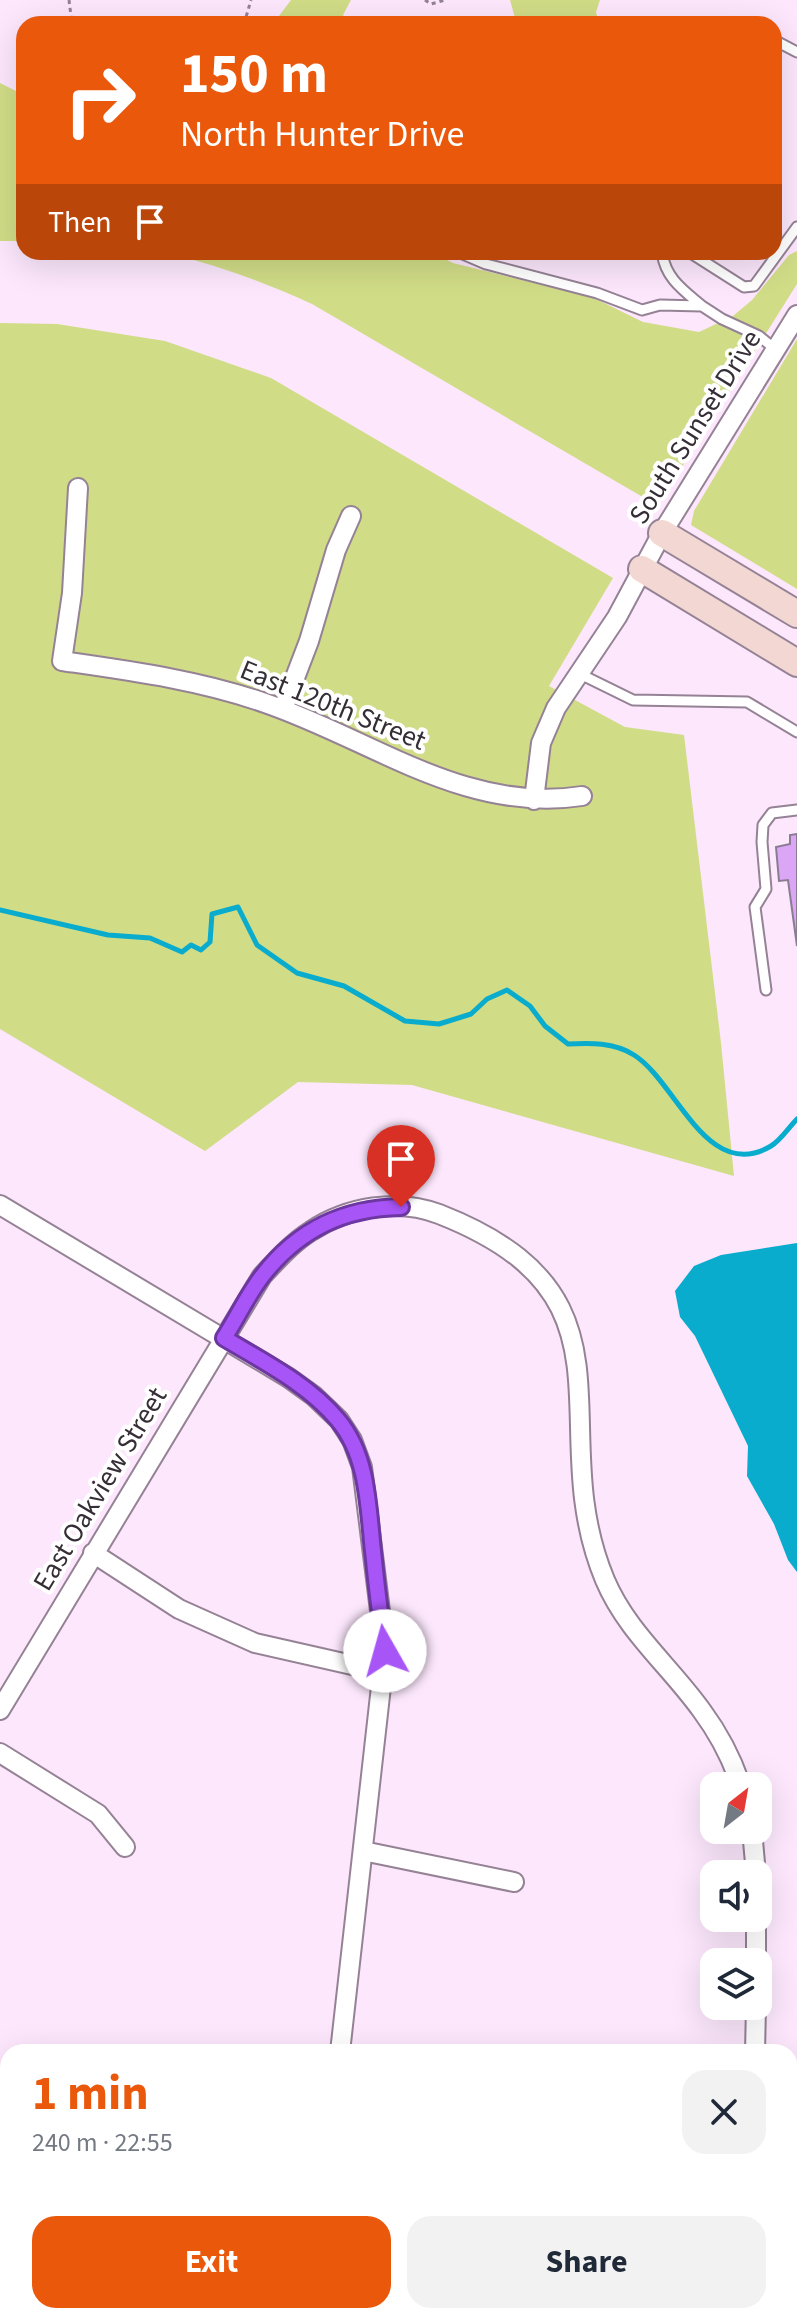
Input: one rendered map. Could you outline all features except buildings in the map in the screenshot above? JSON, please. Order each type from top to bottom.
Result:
[{"type":"main road","points":[[662,533],[797,614]]},
{"type":"main road","points":[[642,569],[797,663]]},
{"type":"street","name":"South Sunset Drive","points":[[534,800],[541,743],[556,708],[617,617],[662,533],[797,315]]},
{"type":"street","name":"East 120th Street","points":[[78,488],[72,593],[62,661],[179,679],[283,709],[392,759],[450,781],[506,797],[534,800],[582,796]]},
{"type":"street","points":[[283,709],[351,516]]},
{"type":"street","points":[[0,1205],[224,1338],[314,1396],[339,1420],[352,1440],[362,1467],[369,1505],[385,1651],[341,2044]]},
{"type":"street","name":"East Oakview Street","points":[[0,1710],[262,1276],[285,1251],[311,1231],[359,1210],[401,1207],[429,1210],[476,1228],[517,1254],[548,1287],[562,1309],[570,1330],[579,1382],[587,1524],[604,1578],[636,1634],[715,1729],[735,1772]]},
{"type":"street","points":[[93,1553],[179,1609],[255,1643],[383,1672]]},
{"type":"street","points":[[0,1753],[98,1814],[125,1847]]},
{"type":"street","points":[[363,1851],[514,1882]]},
{"type":"street","points":[[755,2044],[756,2020]]},
{"type":"lane","points":[[782,248],[797,227]]},
{"type":"lane","points":[[477,260],[597,293],[642,310],[660,305],[702,306]]},
{"type":"lane","points":[[663,260],[663,267],[678,286],[702,306],[759,336],[775,349]]},
{"type":"lane","points":[[702,260],[744,287],[754,286],[773,260]]},
{"type":"lane","points":[[578,673],[633,700],[747,702],[797,732]]},
{"type":"lane","points":[[766,990],[755,907],[766,889],[763,825],[772,813],[797,810]]},
{"type":"path","points":[[425,0],[431,4],[445,0]]},
{"type":"green space","points":[[291,0],[351,0],[344,16],[279,16]]},
{"type":"green space","points":[[510,0],[600,0],[597,16],[514,16]]},
{"type":"green space","points":[[0,83],[16,91],[16,241],[0,241]]},
{"type":"green space","points":[[797,251],[797,284],[663,497],[653,503],[312,304],[239,274],[193,260],[447,260],[592,297],[643,322],[699,332],[733,316],[752,300],[789,255]]},
{"type":"green space","points":[[0,323],[57,324],[165,341],[271,378],[613,578],[549,686],[625,727],[684,735],[734,1176],[412,1085],[298,1082],[205,1151],[0,1029]]},
{"type":"green space","points":[[797,339],[797,589],[691,525],[694,511]]},
{"type":"water","points":[[797,1243],[797,1572],[788,1560],[774,1524],[747,1476],[748,1446],[695,1336],[680,1317],[675,1291],[694,1266],[721,1255]]},
{"type":"waterway","points":[[0,910],[108,935],[150,938],[182,952],[191,945],[201,950],[210,942],[212,914],[238,907],[257,945],[297,973],[344,986],[405,1021],[439,1024],[471,1014],[487,999],[507,990],[530,1006],[545,1026],[568,1044],[610,1046],[634,1055],[649,1068],[694,1124],[711,1141],[728,1151],[748,1154],[771,1146],[797,1119]]},
{"type":"route","points":[[385,1651],[369,1505],[362,1467],[352,1440],[339,1420],[314,1396],[224,1338],[262,1276],[285,1251],[311,1231],[359,1210],[401,1207]]}]
